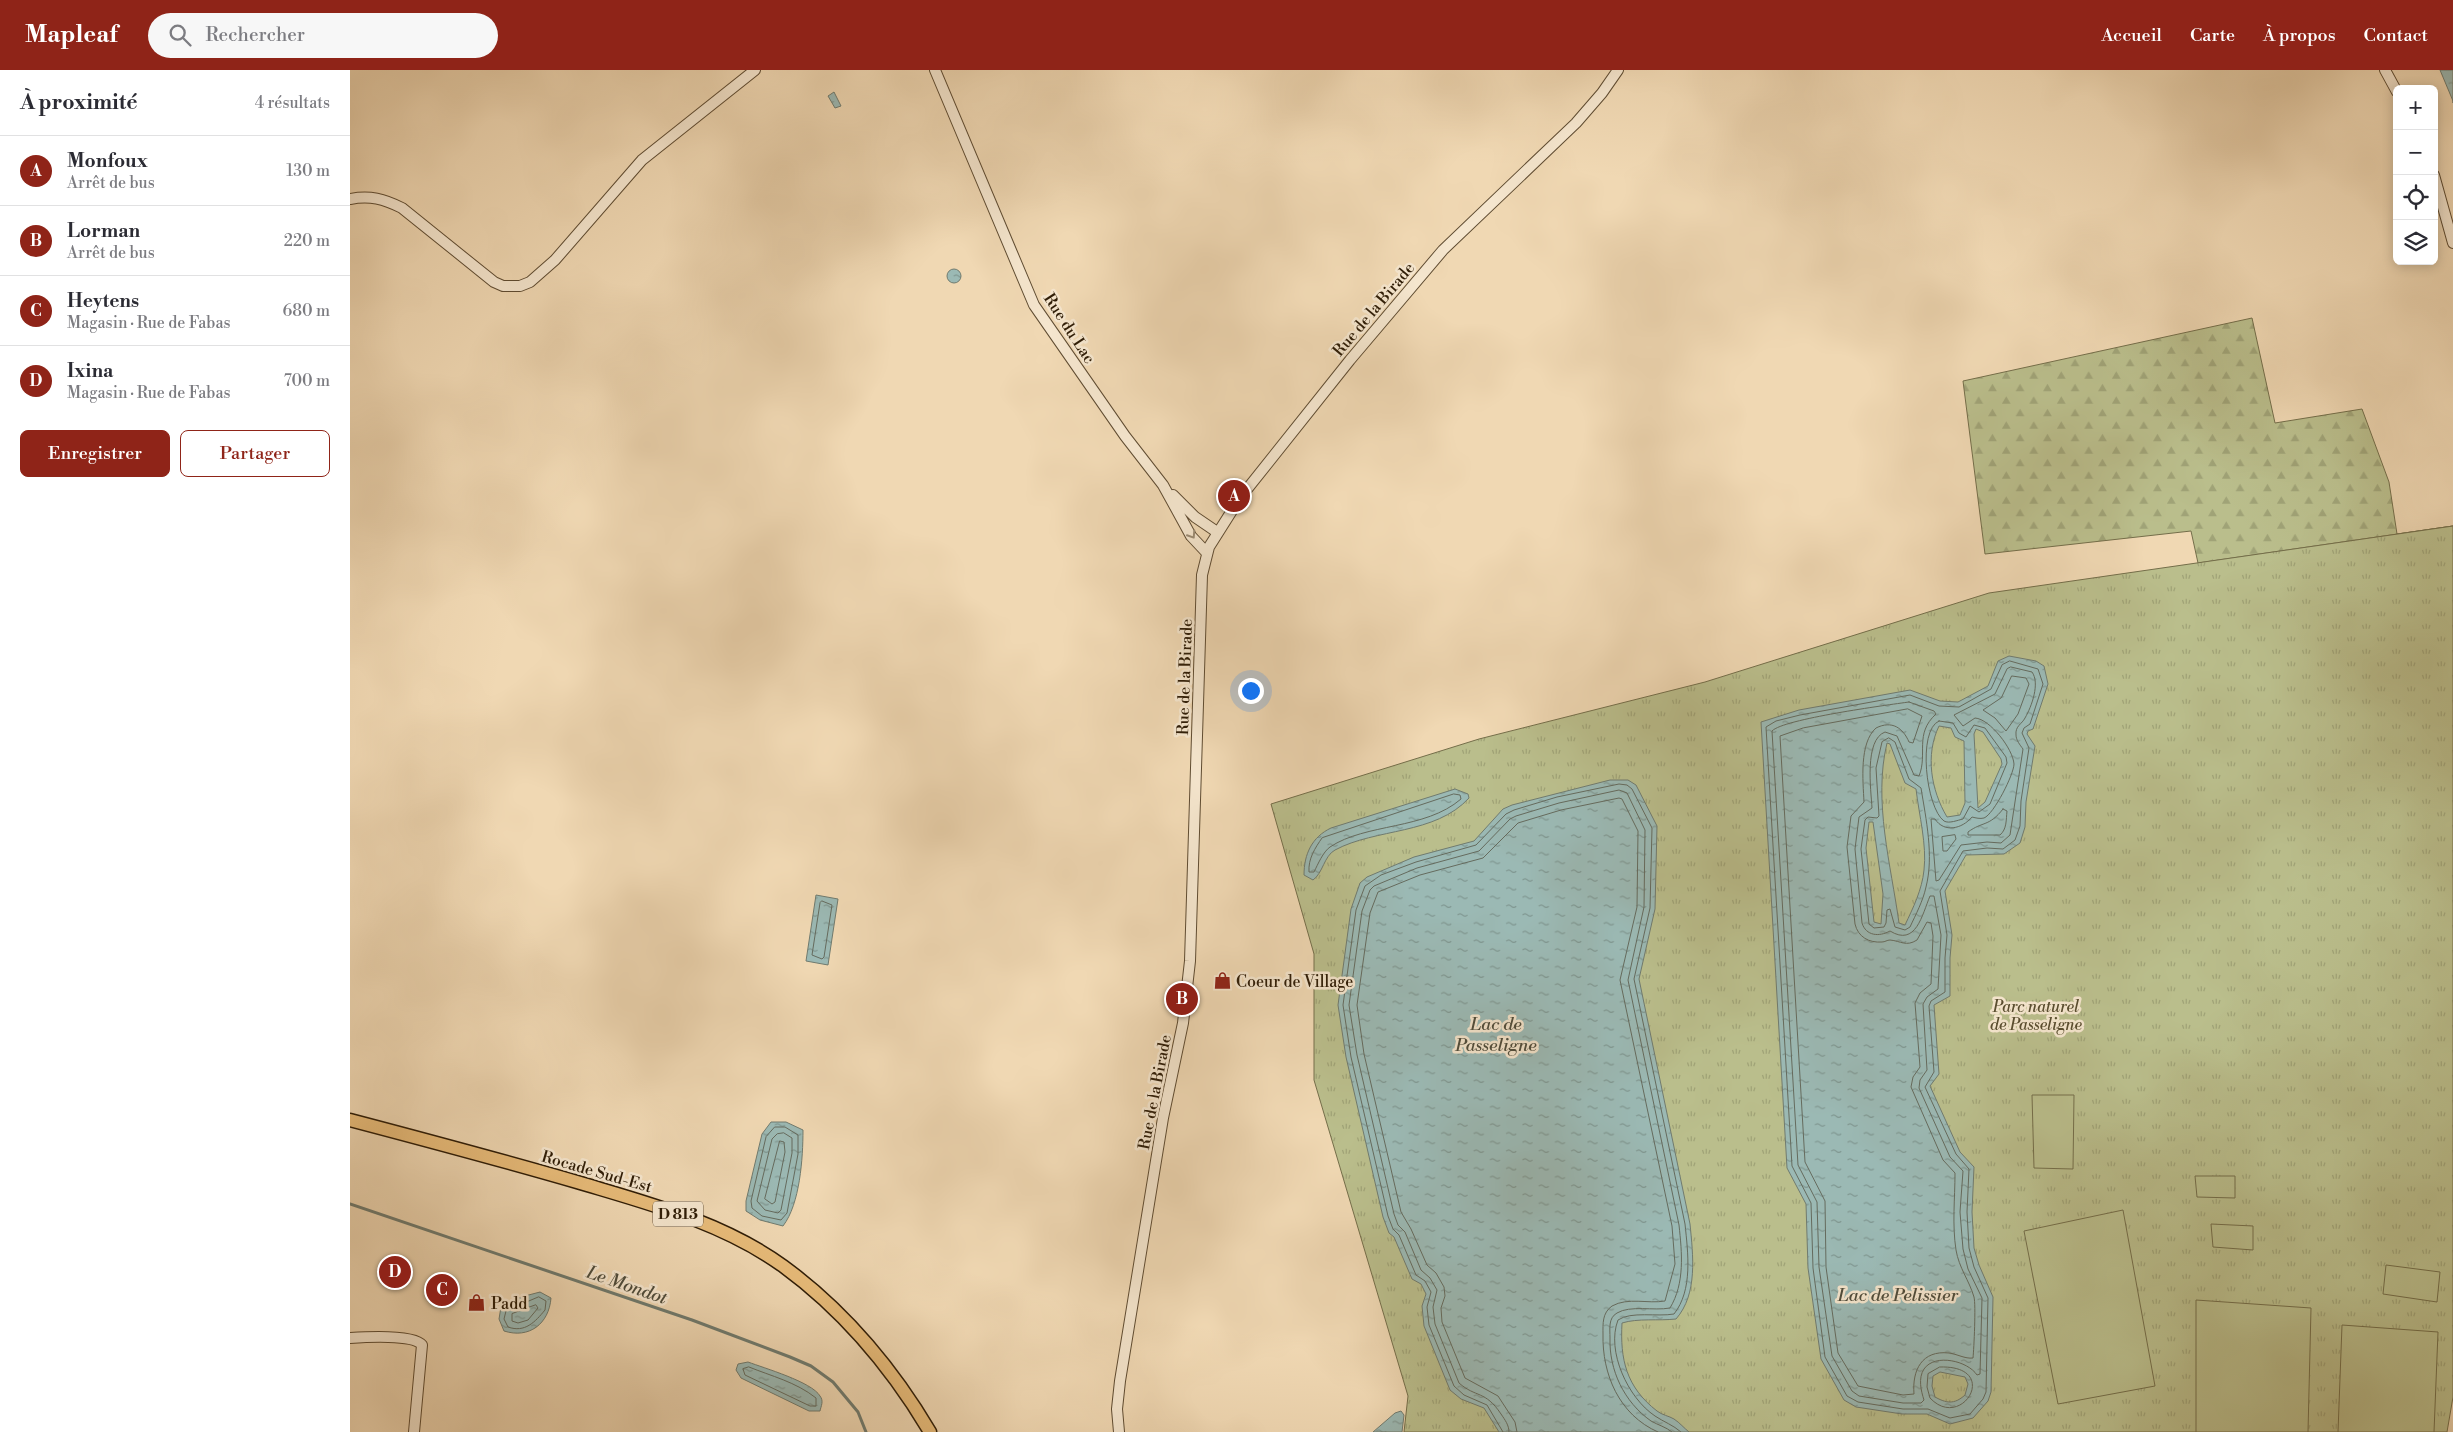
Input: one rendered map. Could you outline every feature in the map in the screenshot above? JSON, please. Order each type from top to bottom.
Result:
[{"type":"main road","name":"Rocade Sud-Est","points":[[350,1120],[481,1154],[660,1206],[728,1234],[782,1265],[830,1304],[871,1348],[912,1401],[930,1432]]},
{"type":"street","points":[[350,199],[362,196],[378,198],[402,208],[494,282],[503,286],[520,286],[530,282],[556,260],[642,160],[756,70]]},
{"type":"street","name":"Rue du Lac","points":[[935,70],[972,152],[1034,305],[1125,436],[1163,485],[1191,536],[1206,552]]},
{"type":"street","name":"Rue de la Birade","points":[[1119,1432],[1117,1409],[1120,1380],[1163,1118],[1183,1023],[1188,981],[1193,899],[1193,837],[1202,575],[1206,552],[1240,498],[1350,360],[1443,250],[1576,122],[1602,93],[1618,70]]},
{"type":"street","points":[[2386,70],[2394,85]]},
{"type":"street","points":[[2438,189],[2453,243]]},
{"type":"street","points":[[1163,485],[1195,516],[1217,532]]},
{"type":"street","points":[[350,1338],[407,1338],[419,1341],[423,1349],[414,1432]]},
{"type":"green space","points":[[2252,318],[2275,423],[2362,409],[2389,482],[2397,534],[2453,526],[2198,563],[2191,531],[1985,554],[1963,381]]},
{"type":"green space","name":"Parc naturel de Passeligne","points":[[2453,526],[2453,1397],[2447,1432],[1404,1432],[1408,1396],[1314,1080],[1314,954],[1271,804],[1479,739],[1705,682],[1989,593]]},
{"type":"green space","points":[[2032,1095],[2074,1095],[2073,1169],[2034,1168]]},
{"type":"green space","points":[[2195,1176],[2235,1176],[2235,1198],[2197,1197]]},
{"type":"green space","points":[[2123,1210],[2155,1386],[2058,1404],[2024,1231]]},
{"type":"green space","points":[[2211,1224],[2253,1226],[2253,1250],[2213,1247]]},
{"type":"green space","points":[[2386,1265],[2440,1272],[2437,1302],[2383,1294]]},
{"type":"green space","points":[[2196,1300],[2311,1308],[2308,1432],[2196,1432]]},
{"type":"green space","points":[[2342,1325],[2438,1332],[2434,1432],[2338,1432]]},
{"type":"water","points":[[2440,70],[2453,70],[2453,101]]},
{"type":"water","points":[[834,92],[841,106],[835,108],[828,96]]},
{"type":"water","points":[[954,269],[959,271],[961,276],[959,281],[954,283],[949,281],[947,276],[949,271]]},
{"type":"water","name":"Lac de Pelissier","points":[[2009,656],[2036,661],[2044,666],[2048,684],[2033,729],[2028,731],[2027,734],[2035,746],[2026,802],[2025,827],[2020,843],[2004,854],[1966,855],[1945,891],[1952,935],[1950,996],[1934,1005],[1939,1074],[1930,1086],[1960,1152],[1974,1167],[1972,1212],[1974,1248],[1993,1297],[1991,1392],[1988,1401],[1973,1418],[1950,1424],[1927,1414],[1902,1414],[1856,1407],[1844,1400],[1821,1359],[1808,1268],[1806,1204],[1787,1168],[1761,722],[1799,710],[1910,690],[1940,701],[1958,702],[1988,686],[1998,661]],"holes":[[[1939,726],[1951,728],[1955,737],[1964,741],[1965,803],[1960,815],[1947,817],[1937,795],[1931,760]],[[1976,729],[1983,732],[2001,759],[2002,764],[1985,802],[1978,808],[1974,734]],[[1887,743],[1890,744],[1905,783],[1916,789],[1922,830],[1925,860],[1923,877],[1917,899],[1905,925],[1899,923],[1885,833],[1882,787]],[[1869,822],[1873,822],[1883,894],[1881,924],[1874,922],[1866,848]],[[1940,1372],[1965,1377],[1968,1384],[1965,1395],[1954,1402],[1943,1401],[1935,1397],[1932,1386],[1933,1376]]]},
{"type":"water","name":"Lac de Passeligne","points":[[1610,780],[1628,780],[1636,785],[1657,826],[1655,909],[1639,979],[1690,1224],[1693,1261],[1688,1298],[1676,1319],[1622,1323],[1622,1349],[1627,1371],[1638,1392],[1657,1411],[1674,1419],[1689,1432],[1499,1432],[1484,1408],[1461,1399],[1450,1390],[1424,1326],[1422,1306],[1426,1294],[1421,1284],[1412,1279],[1383,1217],[1346,1057],[1338,1005],[1351,909],[1360,883],[1367,877],[1414,857],[1474,841],[1503,809],[1512,805]]},
{"type":"water","points":[[1455,789],[1468,794],[1469,798],[1455,810],[1439,819],[1422,825],[1351,843],[1331,853],[1313,880],[1304,875],[1304,867],[1310,847],[1319,836],[1331,828]]},
{"type":"water","points":[[816,895],[838,899],[828,965],[806,961]]},
{"type":"water","points":[[771,1122],[786,1122],[803,1130],[801,1167],[797,1193],[789,1217],[783,1226],[760,1220],[746,1211],[746,1201],[762,1134]]},
{"type":"water","points":[[540,1292],[551,1298],[542,1322],[529,1331],[522,1333],[504,1331],[499,1319],[501,1307],[521,1297]]},
{"type":"water","points":[[748,1362],[808,1386],[822,1400],[820,1411],[809,1411],[741,1378],[736,1370],[738,1364]]},
{"type":"water","points":[[1401,1411],[1404,1415],[1402,1432],[1373,1432],[1395,1413]]},
{"type":"waterway","name":"Le Mondot","points":[[350,1204],[692,1320],[811,1366],[833,1382],[858,1412],[866,1432]]},
{"type":"place","name":"Monfoux","points":[[1234,496]]},
{"type":"place","name":"Coeur de Village","points":[[1222,981]]},
{"type":"place","name":"Lorman","points":[[1182,999]]},
{"type":"place","name":"Ixina","points":[[395,1272]]},
{"type":"place","name":"Heytens","points":[[442,1290]]},
{"type":"place","name":"Padd","points":[[477,1303]]}]
